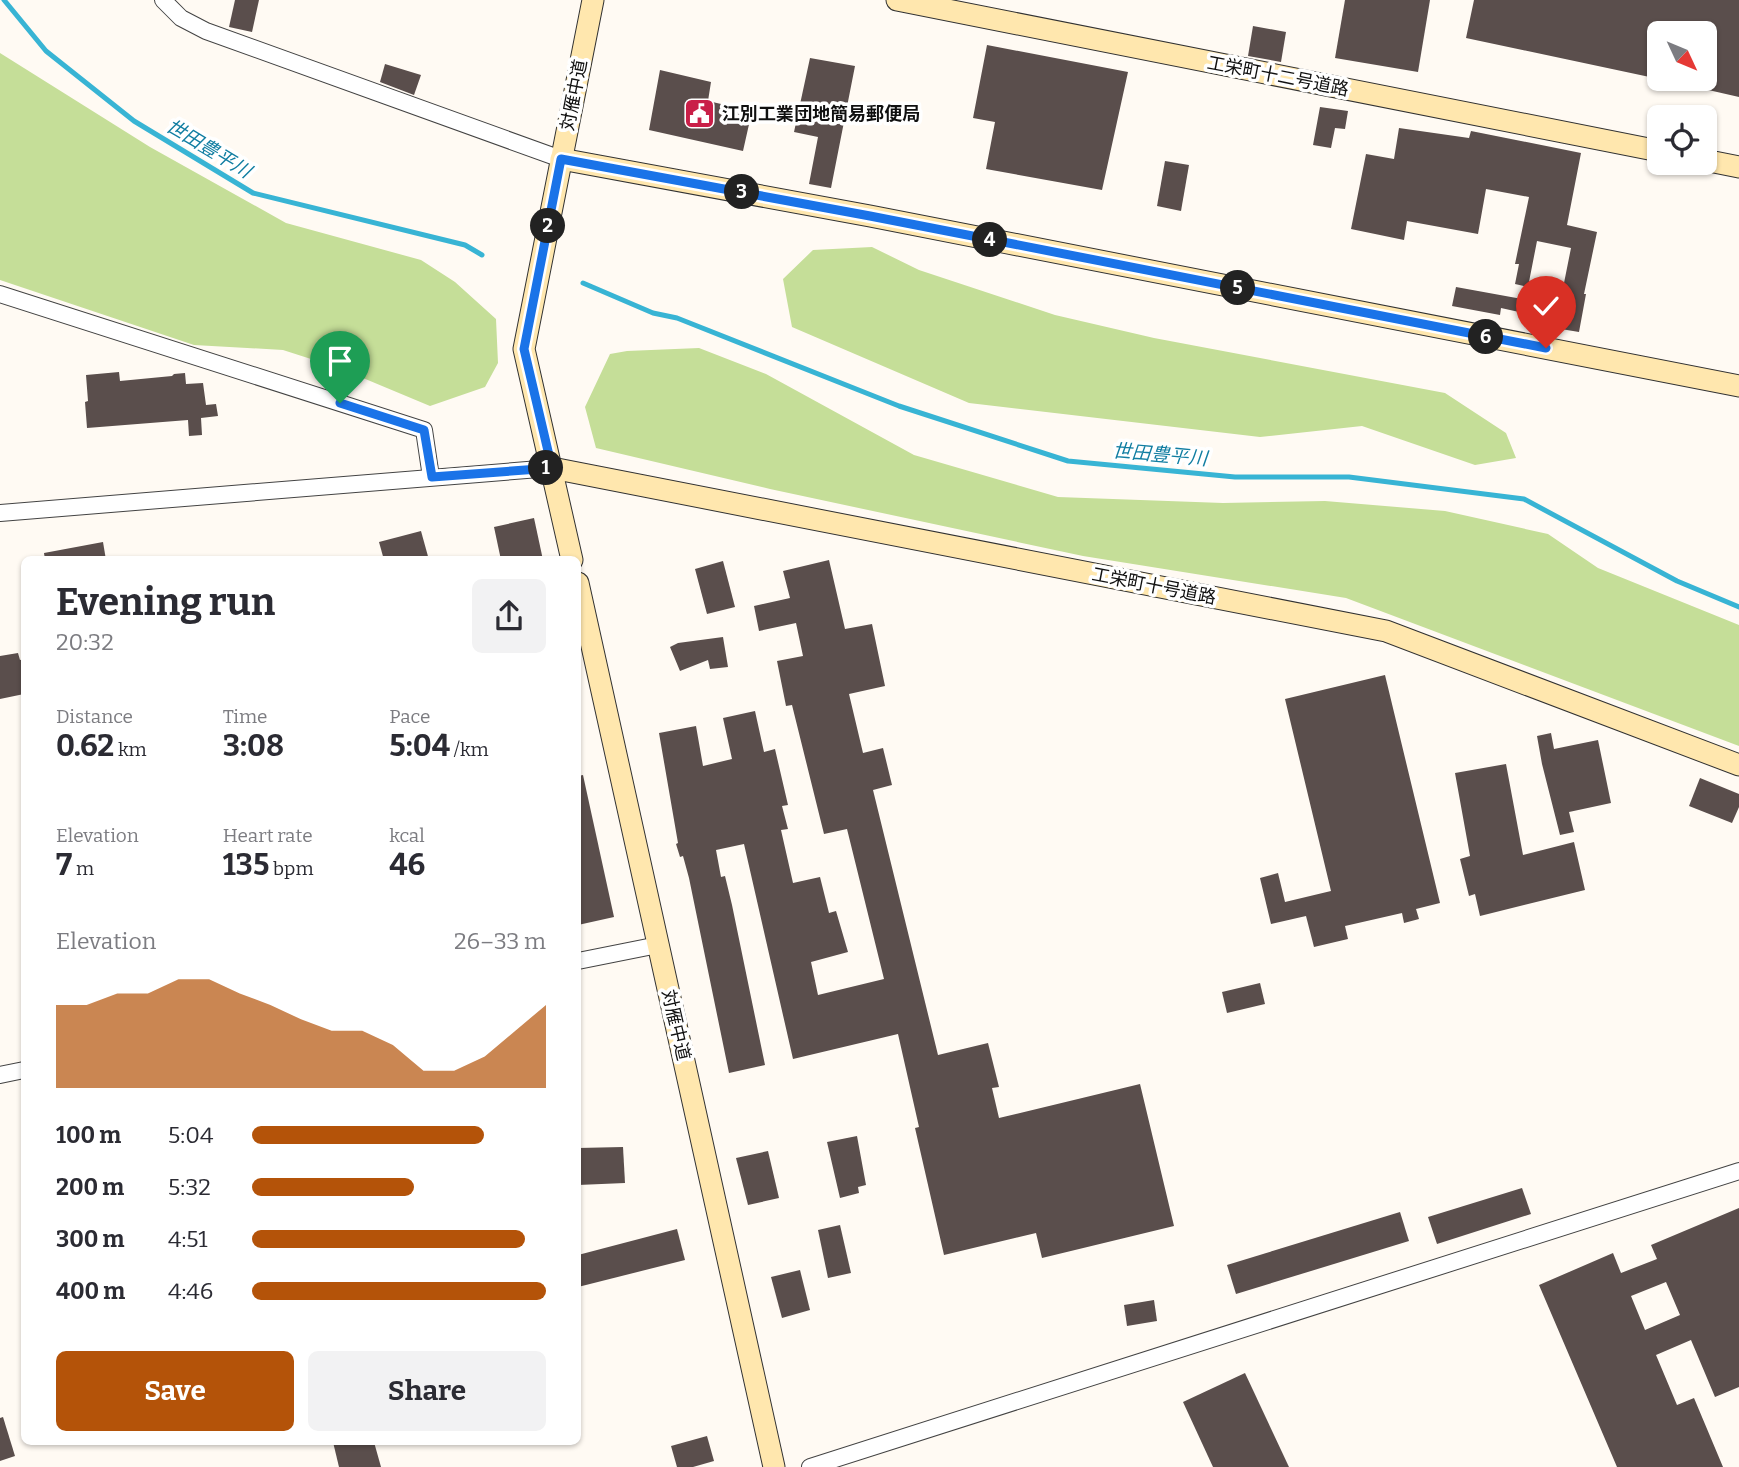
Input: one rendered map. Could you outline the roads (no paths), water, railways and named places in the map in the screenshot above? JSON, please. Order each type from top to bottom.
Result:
[{"type":"street","points":[[163,0],[181,18],[206,31],[561,159],[1739,386]]},
{"type":"street","name":"対雁中道","points":[[571,556],[524,349],[593,0]]},
{"type":"street","name":"工栄町十二号道路","points":[[897,0],[1647,149]]},
{"type":"street","points":[[1717,163],[1739,167]]},
{"type":"street","points":[[0,294],[424,430],[432,477]]},
{"type":"street","points":[[0,513],[552,468]]},
{"type":"street","name":"工栄町十号道路","points":[[552,468],[1386,631],[1739,765]]},
{"type":"street","name":"対雁中道","points":[[581,597],[774,1467]]},
{"type":"street","points":[[581,960],[658,945]]},
{"type":"street","points":[[0,1075],[21,1071]]},
{"type":"street","points":[[810,1467],[1739,1171]]},
{"type":"waterway","name":"世田豊平川","points":[[4,0],[46,51],[134,121],[253,193],[465,245],[482,255]]},
{"type":"waterway","name":"世田豊平川","points":[[583,283],[653,313],[677,318],[899,406],[1068,461],[1235,477],[1349,477],[1524,499],[1677,581],[1739,607]]},
{"type":"place","name":"江別工業団地簡易郵便局","points":[[699,114]]}]
